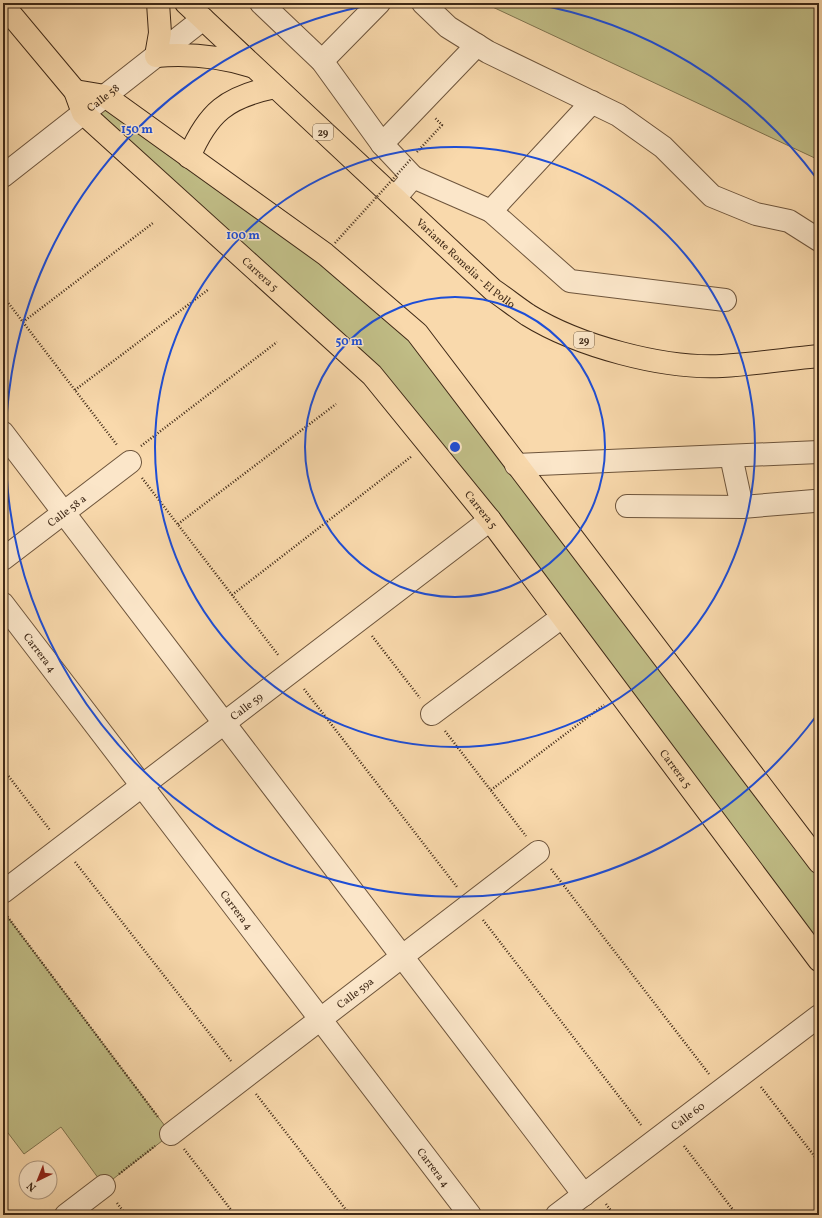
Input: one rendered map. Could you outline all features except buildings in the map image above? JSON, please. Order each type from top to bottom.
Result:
[{"type":"main road","points":[[158,3],[160,33],[156,56],[180,54],[205,55],[228,59],[252,66]]},
{"type":"main road","name":"Variante Romelia - El Pollo","points":[[186,3],[493,290],[528,315],[599,346],[634,356],[679,363],[721,366],[819,356]]},
{"type":"main road","points":[[3,5],[75,91],[83,113]]},
{"type":"main road","points":[[189,157],[198,136],[212,116],[230,102],[252,92],[275,87]]},
{"type":"main road","points":[[75,91],[105,96],[325,254],[417,333],[819,862]]},
{"type":"main road","name":"Carrera 5","points":[[83,113],[372,375],[490,520],[819,960]]},
{"type":"street","points":[[261,3],[322,61],[382,144],[412,168],[491,211],[570,281],[725,300]]},
{"type":"street","points":[[322,61],[378,3]]},
{"type":"street","points":[[423,3],[448,27],[477,45],[618,115],[663,147],[712,196],[756,214],[789,221],[819,240]]},
{"type":"street","name":"Calle 58","points":[[7,166],[83,113],[203,19]]},
{"type":"street","points":[[382,144],[477,45]]},
{"type":"street","points":[[491,211],[592,102]]},
{"type":"street","points":[[395,198],[412,168]]},
{"type":"street","points":[[3,434],[584,1195]]},
{"type":"street","points":[[516,464],[819,452]]},
{"type":"street","points":[[731,456],[742,507]]},
{"type":"street","name":"Calle 58 a","points":[[3,559],[64,513],[128,460]]},
{"type":"street","points":[[627,506],[742,507],[814,501]]},
{"type":"street","name":"Calle 59","points":[[3,892],[62,845],[490,520]]},
{"type":"street","name":"Carrera 4","points":[[3,604],[470,1215]]},
{"type":"street","points":[[432,714],[562,617]]},
{"type":"street","name":"Calle 59a","points":[[171,1134],[538,852]]},
{"type":"street","name":"Calle 60","points":[[557,1215],[819,1016]]},
{"type":"street","points":[[66,1215],[104,1186]]},
{"type":"path","points":[[335,243],[412,168],[442,126],[421,104]]},
{"type":"path","points":[[23,322],[153,223]]},
{"type":"path","points":[[75,390],[209,289]]},
{"type":"path","points":[[3,296],[291,672]]},
{"type":"path","points":[[128,460],[277,342]]},
{"type":"path","points":[[178,524],[336,404]]},
{"type":"path","points":[[232,595],[428,444]]},
{"type":"path","points":[[491,790],[619,693]]},
{"type":"path","points":[[3,769],[350,1215]]},
{"type":"path","points":[[3,911],[171,1134],[235,1215]]},
{"type":"path","points":[[748,1070],[819,1162]]},
{"type":"path","points":[[671,1129],[737,1215]]},
{"type":"path","points":[[104,1186],[171,1134]]},
{"type":"shaded area","points":[[484,3],[819,3],[819,160]]},
{"type":"shaded area","points":[[105,96],[417,333],[819,862],[819,960],[372,375],[83,113]]},
{"type":"shaded area","points":[[3,911],[171,1134],[104,1186],[61,1127],[24,1154],[5,1129],[3,1130]]}]
